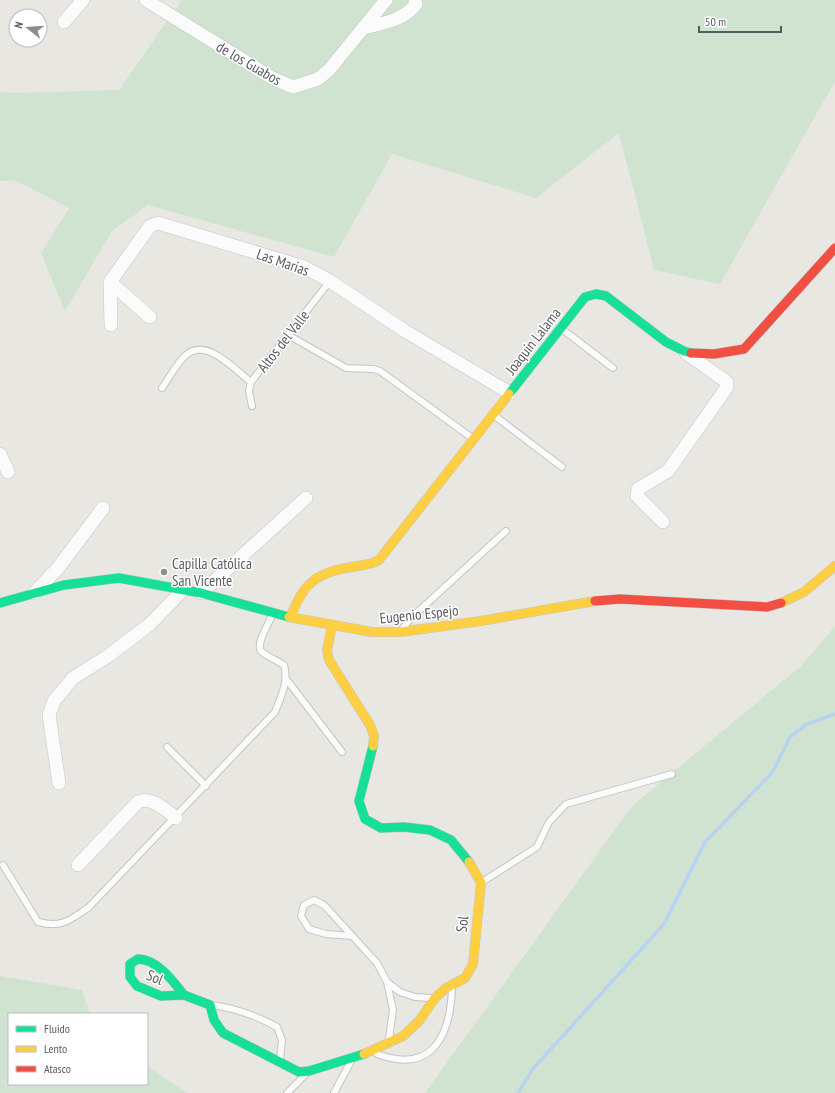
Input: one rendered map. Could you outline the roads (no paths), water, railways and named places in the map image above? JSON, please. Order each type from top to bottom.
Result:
[{"type":"street","points":[[64,22],[83,0]]},
{"type":"street","name":"de los Guabos","points":[[146,0],[272,78],[293,87],[318,79],[329,70],[386,0]]},
{"type":"street","points":[[363,28],[397,19],[411,10],[416,4],[415,0]]},
{"type":"street","name":"Las Marias","points":[[110,284],[110,280],[150,226],[158,223],[304,266],[330,281],[405,331],[510,393]]},
{"type":"street","name":"Joaquín Lalama","points":[[291,617],[298,595],[312,581],[322,574],[331,570],[373,564],[379,560],[585,297],[599,293],[606,296],[661,337],[683,351],[729,354],[744,349],[835,248]]},
{"type":"street","points":[[110,284],[150,317]]},
{"type":"street","points":[[110,284],[111,325]]},
{"type":"street","points":[[663,522],[637,496],[638,489],[668,471],[727,387],[727,382],[683,351]]},
{"type":"street","points":[[0,454],[8,472]]},
{"type":"street","points":[[201,593],[306,498]]},
{"type":"street","points":[[33,594],[58,568],[103,508]]},
{"type":"street","name":"Eugenio Espejo","points":[[0,604],[64,585],[119,578],[184,589],[273,614],[372,632],[400,632],[481,621],[590,601],[620,599],[767,607],[786,604],[806,592],[835,566]]},
{"type":"street","points":[[59,783],[49,715],[54,701],[73,678],[108,656],[150,624],[184,589]]},
{"type":"street","points":[[332,625],[327,651],[329,660],[370,725],[374,736],[373,751],[359,801],[365,819],[381,828],[404,827],[430,830],[451,840],[471,864],[481,883]]},
{"type":"street","points":[[78,865],[138,802],[150,800],[176,818]]},
{"type":"street","name":"Sol","points":[[184,995],[173,981],[147,959],[138,959],[130,964],[130,977],[137,986],[161,996],[184,995],[210,1005],[214,1020],[223,1033],[299,1072],[309,1071],[371,1052],[403,1036],[418,1021],[435,998],[446,988],[465,978],[473,964],[481,883]]},
{"type":"lane","name":"Altos del Valle","points":[[252,406],[249,391],[250,382],[330,281]]},
{"type":"lane","points":[[561,328],[613,368]]},
{"type":"lane","points":[[288,334],[346,368],[368,368],[380,371],[473,439]]},
{"type":"lane","points":[[162,388],[184,356],[192,350],[200,348],[210,350],[250,382]]},
{"type":"lane","points":[[493,414],[562,467]]},
{"type":"lane","points":[[400,632],[410,618],[506,531]]},
{"type":"lane","points":[[273,614],[268,629],[260,642],[259,648],[262,652],[284,665],[287,680],[342,752]]},
{"type":"lane","points":[[3,865],[38,922],[52,926],[66,922],[88,908],[176,818],[274,712],[287,680]]},
{"type":"lane","points":[[167,747],[206,786]]},
{"type":"lane","points":[[481,883],[538,847],[549,822],[566,804],[672,774]]},
{"type":"lane","points":[[352,936],[326,934],[309,929],[301,916],[304,905],[314,900],[324,904],[377,963],[387,982],[394,1010],[392,1028],[388,1043]]},
{"type":"lane","points":[[387,982],[400,992],[415,997],[435,998]]},
{"type":"lane","points":[[371,1052],[392,1060],[405,1061],[421,1057],[438,1043],[448,1025],[452,986]]},
{"type":"lane","points":[[210,1005],[231,1007],[251,1013],[277,1027],[282,1040],[280,1062]]},
{"type":"lane","points":[[334,1093],[352,1059]]},
{"type":"lane","points":[[287,1093],[309,1071]]},
{"type":"waterway","points":[[518,1093],[532,1070],[664,924],[705,842],[772,773],[790,737],[807,724],[835,714]]},
{"type":"place","name":"Capilla Católica San Vicente","points":[[164,572]]}]
